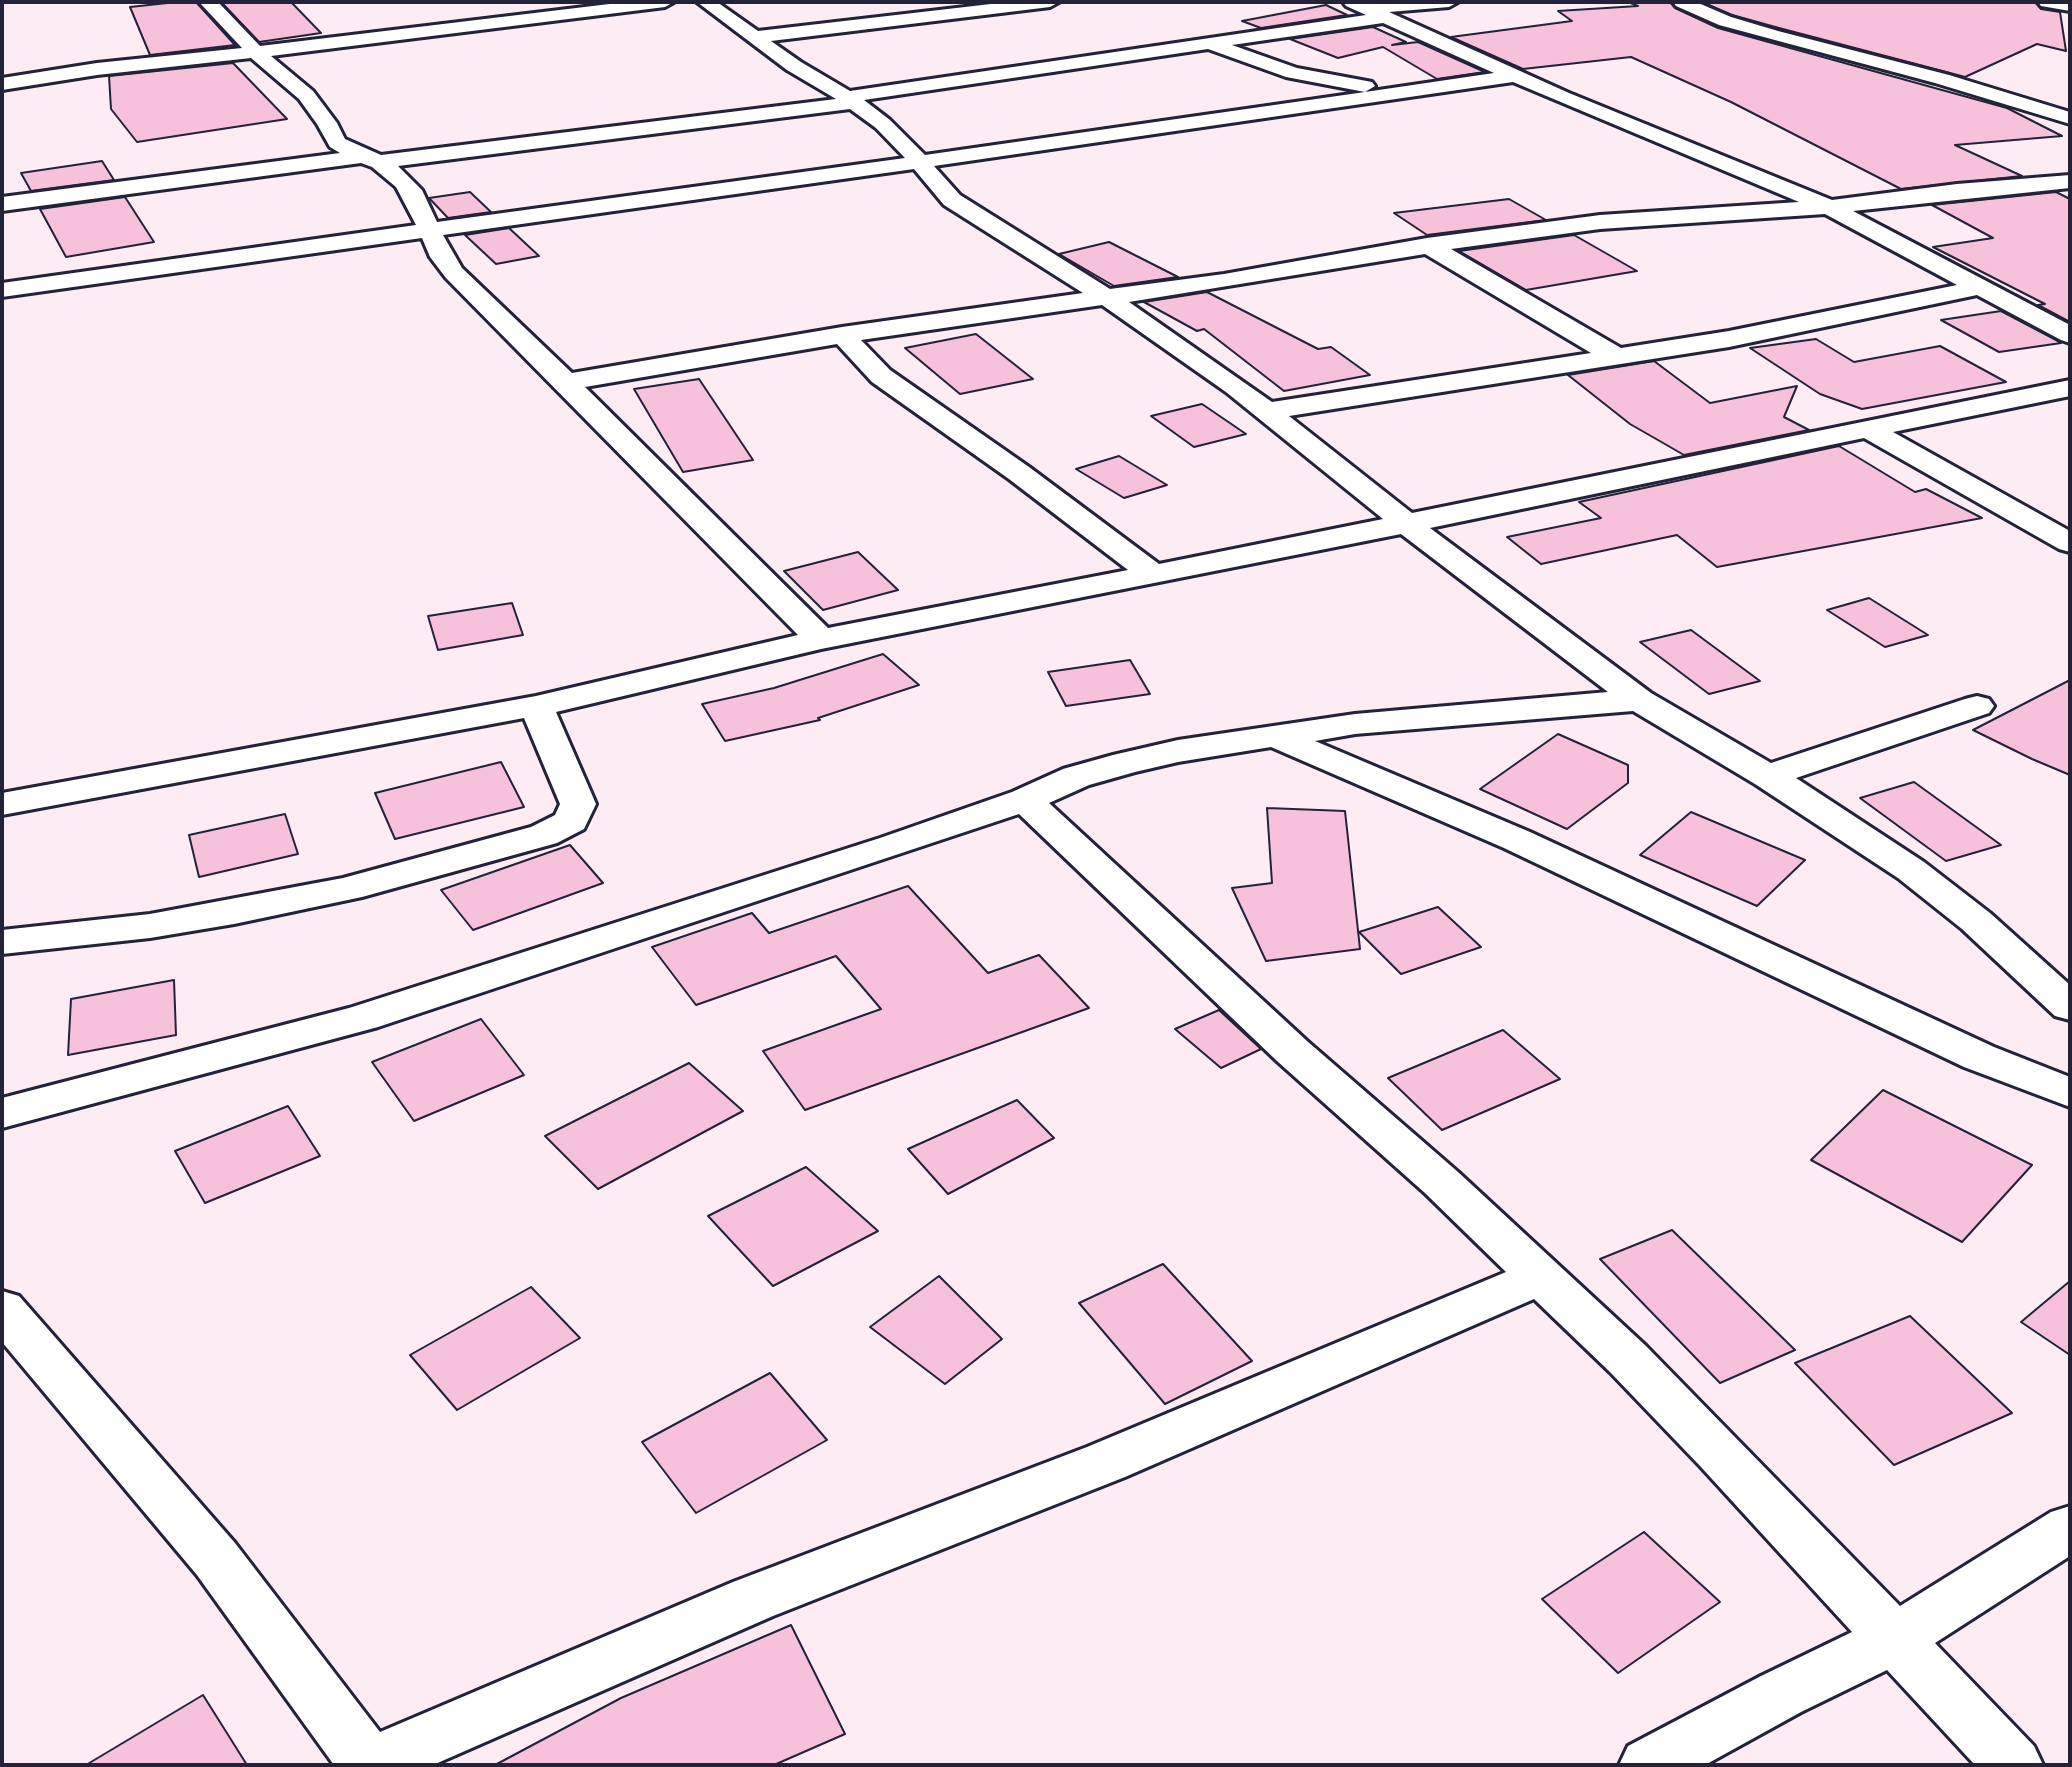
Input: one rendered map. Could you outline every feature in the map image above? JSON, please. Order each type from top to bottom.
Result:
[{"type":"street","points":[[208,2],[257,53],[306,95],[327,123],[337,143],[371,159],[409,188],[442,257],[454,273],[821,639]]},
{"type":"street","points":[[2,84],[97,69],[257,53],[665,2]]},
{"type":"street","points":[[706,2],[758,37],[794,66],[851,99],[883,124],[952,200],[1107,298],[1269,411],[1405,522],[1639,700],[1768,776],[1911,870],[1976,921],[2070,1007]]},
{"type":"street","points":[[758,37],[1051,2]]},
{"type":"street","points":[[2,204],[851,99],[1210,43],[1368,9],[1449,2]]},
{"type":"street","points":[[1682,2],[1772,35],[1942,79],[2070,118]]},
{"type":"street","points":[[2047,2],[2070,6]]},
{"type":"street","points":[[1368,9],[1517,76],[1829,207],[2070,335]]},
{"type":"street","points":[[1210,43],[1293,73],[1325,81],[1381,87],[1444,86]]},
{"type":"street","points":[[2,290],[1517,76]]},
{"type":"street","points":[[566,382],[842,335],[1107,298],[1427,245],[1600,222],[1829,207],[1957,191],[2070,181]]},
{"type":"street","points":[[1427,245],[1618,358]]},
{"type":"street","points":[[1269,411],[1765,333],[1981,287]]},
{"type":"street","points":[[842,335],[881,376],[1009,465],[1154,575]]},
{"type":"street","points":[[2,804],[536,706],[821,639],[1154,575],[1405,522],[1621,482],[2070,388]]},
{"type":"street","points":[[1869,430],[2070,543]]},
{"type":"street","points":[[2,1113],[363,1018],[893,846],[1025,800],[1076,777],[1126,763],[1178,751],[1354,724],[1639,700]]},
{"type":"street","points":[[2,942],[150,926],[234,912],[348,889],[544,835],[571,821],[578,804],[536,706]]},
{"type":"street","points":[[1768,776],[1977,706]]},
{"type":"street","points":[[1274,736],[1517,840],[1979,1057],[2070,1093]]},
{"type":"street","points":[[1025,800],[1292,1051],[1442,1183],[1628,1359],[2013,1765]]},
{"type":"street","points":[[2,1309],[216,1559],[369,1765],[753,1599],[1106,1462],[1540,1277]]},
{"type":"street","points":[[1649,1765],[1781,1694],[1894,1639],[2070,1528]]},
{"type":"building","points":[[196,2],[235,45],[150,55],[130,7]]},
{"type":"building","points":[[221,2],[291,2],[321,33],[259,42]]},
{"type":"building","points":[[1628,2],[1670,2],[1675,8],[1718,28],[2007,108],[2062,136],[1955,145],[2022,176],[1901,189],[1731,102],[1631,57],[1523,69],[1451,37],[1572,21],[1558,11],[1638,6]]},
{"type":"building","points":[[1702,2],[2035,2],[2041,9],[2060,12],[2066,51],[2037,44],[1965,77],[1732,15]]},
{"type":"building","points":[[1326,5],[1347,15],[1261,28],[1242,21]]},
{"type":"building","points":[[1373,27],[1406,42],[1392,45],[1418,42],[1485,72],[1437,79],[1383,47],[1338,58],[1290,39]]},
{"type":"building","points":[[233,63],[287,119],[137,142],[111,109],[109,76]]},
{"type":"building","points":[[102,161],[114,180],[31,191],[21,173]]},
{"type":"building","points":[[470,192],[491,212],[448,218],[429,198]]},
{"type":"building","points":[[2056,192],[2070,199],[2070,322],[2038,305],[2045,304],[1933,247],[1993,238],[1932,205]]},
{"type":"building","points":[[125,197],[154,242],[66,257],[40,209]]},
{"type":"building","points":[[1509,199],[1546,220],[1427,235],[1394,213]]},
{"type":"building","points":[[509,228],[539,256],[496,264],[465,235]]},
{"type":"building","points":[[1574,235],[1637,271],[1526,290],[1459,251]]},
{"type":"building","points":[[1109,242],[1178,277],[1114,286],[1059,254]]},
{"type":"building","points":[[1207,292],[1318,349],[1331,347],[1370,375],[1284,391],[1204,329],[1197,331],[1144,302]]},
{"type":"building","points":[[2001,311],[2061,343],[1999,352],[1941,320]]},
{"type":"building","points":[[976,334],[1033,379],[960,394],[905,348]]},
{"type":"building","points":[[1816,339],[1854,362],[1940,346],[2006,382],[1862,409],[1820,394],[1750,348]]},
{"type":"building","points":[[1654,361],[1710,403],[1797,386],[1784,417],[1809,430],[1684,455],[1630,424],[1568,375]]},
{"type":"building","points":[[699,379],[753,460],[683,472],[634,389]]},
{"type":"building","points":[[1202,404],[1246,434],[1194,447],[1151,416]]},
{"type":"building","points":[[1839,446],[1915,492],[1926,489],[1982,518],[1717,567],[1677,535],[1541,564],[1507,537],[1601,518],[1579,502]]},
{"type":"building","points":[[1119,456],[1167,485],[1124,498],[1076,469]]},
{"type":"building","points":[[858,552],[898,590],[823,610],[784,571]]},
{"type":"building","points":[[1869,598],[1928,635],[1885,647],[1827,610]]},
{"type":"building","points":[[512,603],[523,635],[438,650],[428,616]]},
{"type":"building","points":[[1691,630],[1760,681],[1709,694],[1640,642]]},
{"type":"building","points":[[883,654],[919,685],[818,718],[820,720],[725,741],[702,704],[774,688]]},
{"type":"building","points":[[1130,660],[1150,694],[1066,706],[1048,672]]},
{"type":"building","points":[[2070,680],[2070,775],[1973,730]]},
{"type":"building","points":[[1558,734],[1628,765],[1628,783],[1567,829],[1480,789]]},
{"type":"building","points":[[501,762],[524,807],[395,839],[375,793]]},
{"type":"building","points":[[1914,782],[2001,845],[1946,861],[1860,798]]},
{"type":"building","points":[[1267,808],[1345,811],[1360,949],[1266,961],[1232,888],[1272,883]]},
{"type":"building","points":[[1691,812],[1805,860],[1757,906],[1640,855]]},
{"type":"building","points":[[285,814],[298,854],[199,877],[189,835]]},
{"type":"building","points":[[570,845],[603,883],[473,930],[441,890]]},
{"type":"building","points":[[908,886],[988,973],[1039,955],[1089,1008],[805,1110],[763,1051],[881,1009],[836,956],[696,1005],[652,947],[752,913],[769,933]]},
{"type":"building","points":[[1438,907],[1481,947],[1401,974],[1359,932]]},
{"type":"building","points":[[174,980],[176,1035],[68,1055],[71,999]]},
{"type":"building","points":[[1219,1010],[1261,1049],[1221,1068],[1175,1029]]},
{"type":"building","points":[[481,1019],[524,1075],[414,1121],[372,1062]]},
{"type":"building","points":[[1503,1030],[1560,1079],[1442,1130],[1388,1078]]},
{"type":"building","points":[[689,1063],[743,1111],[598,1189],[545,1136]]},
{"type":"building","points":[[1883,1090],[2032,1165],[1962,1242],[1811,1160]]},
{"type":"building","points":[[1017,1100],[1054,1138],[948,1194],[908,1149]]},
{"type":"building","points":[[288,1106],[320,1156],[205,1203],[175,1151]]},
{"type":"building","points":[[806,1167],[878,1231],[773,1286],[708,1216]]},
{"type":"building","points":[[1672,1230],[1795,1350],[1720,1383],[1600,1259]]},
{"type":"building","points":[[1163,1264],[1252,1361],[1165,1404],[1079,1303]]},
{"type":"building","points":[[939,1276],[1002,1339],[945,1384],[870,1327]]},
{"type":"building","points":[[2070,1281],[2070,1355],[2021,1322]]},
{"type":"building","points":[[531,1287],[580,1338],[457,1410],[410,1355]]},
{"type":"building","points":[[1910,1316],[2012,1413],[1894,1465],[1795,1363]]},
{"type":"building","points":[[770,1373],[827,1440],[696,1513],[642,1442]]},
{"type":"building","points":[[1644,1532],[1720,1602],[1618,1673],[1542,1599]]},
{"type":"building","points":[[791,1625],[845,1734],[774,1765],[495,1765],[621,1698]]},
{"type":"building","points":[[203,1695],[247,1765],[86,1765]]}]
